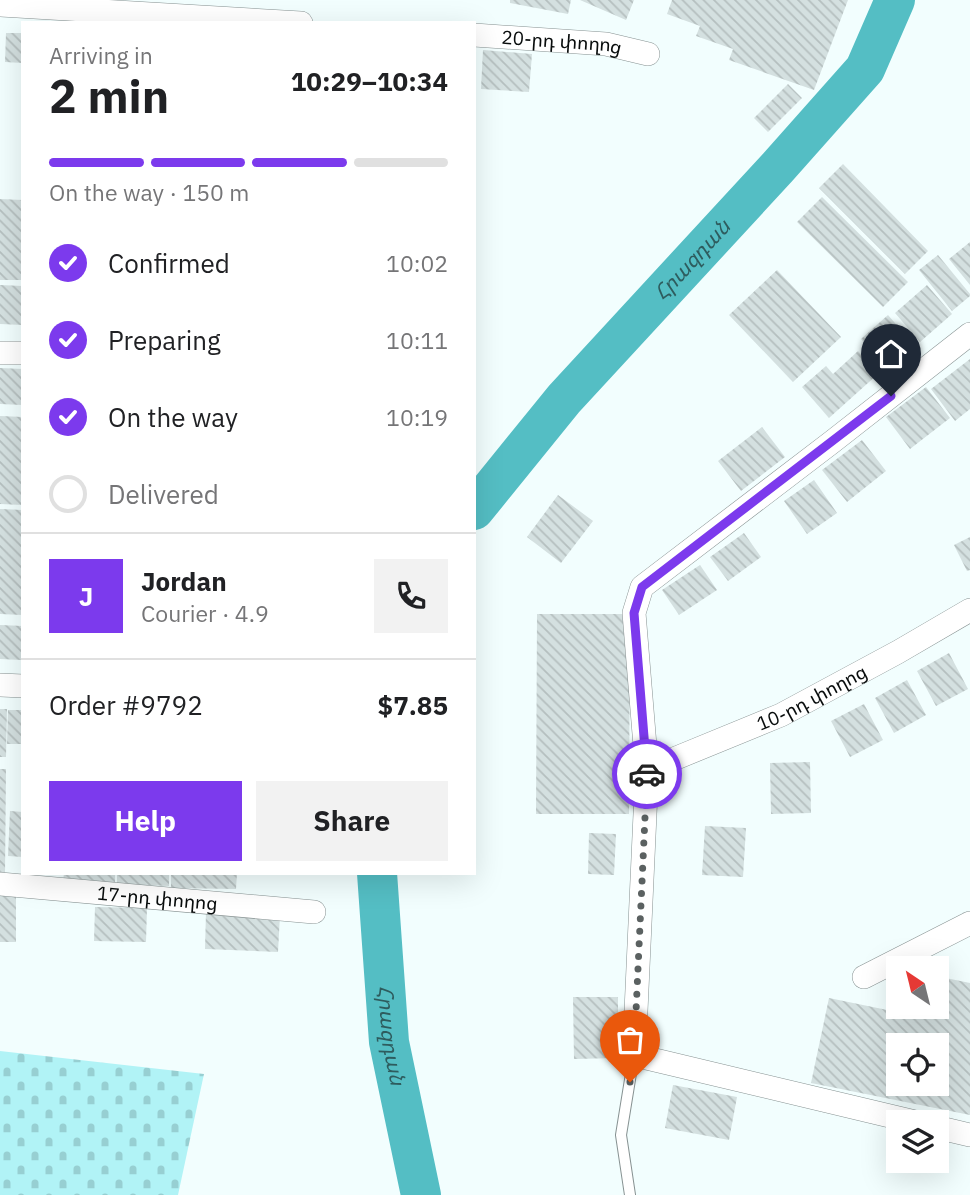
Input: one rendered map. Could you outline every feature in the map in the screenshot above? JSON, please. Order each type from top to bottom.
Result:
[{"type":"street","points":[[0,5],[268,21]]},
{"type":"street","name":"20-րդ փողոց","points":[[476,35],[606,44],[648,54]]},
{"type":"street","points":[[886,1115],[634,1055],[647,770],[634,613],[642,587],[970,334]]},
{"type":"street","points":[[0,353],[21,353]]},
{"type":"street","name":"10-րդ փողոց","points":[[647,770],[781,715],[970,610]]},
{"type":"street","points":[[0,685],[21,686]]},
{"type":"street","name":"17-րդ փողոց","points":[[0,884],[314,912]]},
{"type":"street","points":[[864,977],[970,923]]},
{"type":"street","points":[[949,1130],[970,1135]]},
{"type":"lane","points":[[630,1195],[621,1135],[634,1055]]},
{"type":"green space","points":[[0,1051],[204,1074],[178,1195],[0,1195]]},
{"type":"building","points":[[510,0],[571,0],[568,14],[510,3]]},
{"type":"building","points":[[580,0],[634,0],[626,20]]},
{"type":"building","points":[[672,0],[848,0],[814,90],[729,60],[733,49],[696,36],[700,26],[667,14]]},
{"type":"building","points":[[6,33],[21,33],[21,63],[5,62]]},
{"type":"building","points":[[483,50],[532,54],[529,92],[481,89]]},
{"type":"building","points":[[788,84],[802,98],[768,132],[754,118]]},
{"type":"building","points":[[843,164],[928,251],[905,274],[819,188]]},
{"type":"building","points":[[822,197],[908,282],[883,307],[797,222]]},
{"type":"building","points":[[0,199],[21,200],[21,280],[0,280]]},
{"type":"building","points":[[970,242],[970,285],[949,259]]},
{"type":"building","points":[[938,255],[970,294],[952,311],[919,270]]},
{"type":"building","points":[[777,270],[841,337],[793,382],[729,315]]},
{"type":"building","points":[[0,285],[21,286],[21,325],[0,324]]},
{"type":"building","points":[[927,285],[952,314],[920,342],[895,313]]},
{"type":"building","points":[[888,315],[913,344],[886,368],[861,339]]},
{"type":"building","points":[[858,351],[878,374],[829,418],[802,387],[826,366],[833,374]]},
{"type":"building","points":[[970,359],[970,409],[955,421],[931,389]]},
{"type":"building","points":[[0,368],[21,369],[21,405],[0,404]]},
{"type":"building","points":[[926,387],[950,418],[910,449],[886,417]]},
{"type":"building","points":[[0,416],[21,417],[21,505],[0,504]]},
{"type":"building","points":[[762,427],[785,457],[741,491],[718,461]]},
{"type":"building","points":[[862,440],[886,471],[847,502],[822,470]]},
{"type":"building","points":[[814,480],[837,513],[807,534],[784,501]]},
{"type":"building","points":[[558,495],[593,521],[561,563],[527,537]]},
{"type":"building","points":[[0,509],[21,510],[21,615],[0,614]]},
{"type":"building","points":[[744,533],[761,557],[728,581],[710,557]]},
{"type":"building","points":[[970,537],[970,570],[967,571],[954,545]]},
{"type":"building","points":[[700,565],[717,590],[679,615],[662,590]]},
{"type":"building","points":[[537,614],[630,614],[629,814],[536,814]]},
{"type":"building","points":[[0,625],[21,626],[21,660],[0,659]]},
{"type":"building","points":[[949,653],[968,689],[936,706],[917,671]]},
{"type":"building","points":[[907,680],[926,715],[894,733],[875,698]]},
{"type":"building","points":[[864,704],[883,740],[850,757],[831,721]]},
{"type":"building","points":[[0,709],[7,709],[6,757],[0,757]]},
{"type":"building","points":[[8,710],[21,710],[21,744],[7,744]]},
{"type":"building","points":[[810,762],[811,813],[771,814],[770,763]]},
{"type":"building","points":[[0,769],[6,769],[5,875],[0,875]]},
{"type":"building","points":[[10,811],[21,812],[21,857],[8,856]]},
{"type":"building","points":[[705,826],[746,828],[743,877],[702,875]]},
{"type":"building","points":[[589,833],[616,834],[614,875],[588,874]]},
{"type":"building","points":[[64,875],[115,875],[115,883],[63,881]]},
{"type":"building","points":[[117,875],[169,875],[169,886],[117,884]]},
{"type":"building","points":[[171,875],[237,875],[236,889],[171,888]]},
{"type":"building","points":[[0,895],[16,896],[16,942],[0,942]]},
{"type":"building","points":[[95,907],[147,908],[146,942],[94,941]]},
{"type":"building","points":[[206,912],[280,915],[278,952],[205,949]]},
{"type":"building","points":[[949,979],[970,983],[970,1115],[811,1083],[829,998],[886,1010],[886,1019],[949,1019]]},
{"type":"building","points":[[573,997],[618,997],[618,1058],[574,1059]]},
{"type":"building","points":[[673,1085],[737,1097],[729,1140],[665,1128]]},
{"type":"waterway","name":"Հրազդան","points":[[476,508],[564,399],[865,69],[895,0]]},
{"type":"waterway","name":"Հրազդան","points":[[377,875],[389,1042],[421,1195]]},
{"type":"way so far","points":[[630,1082],[634,1055],[647,774]]},
{"type":"route","points":[[647,774],[634,613],[642,587],[891,396]]}]
